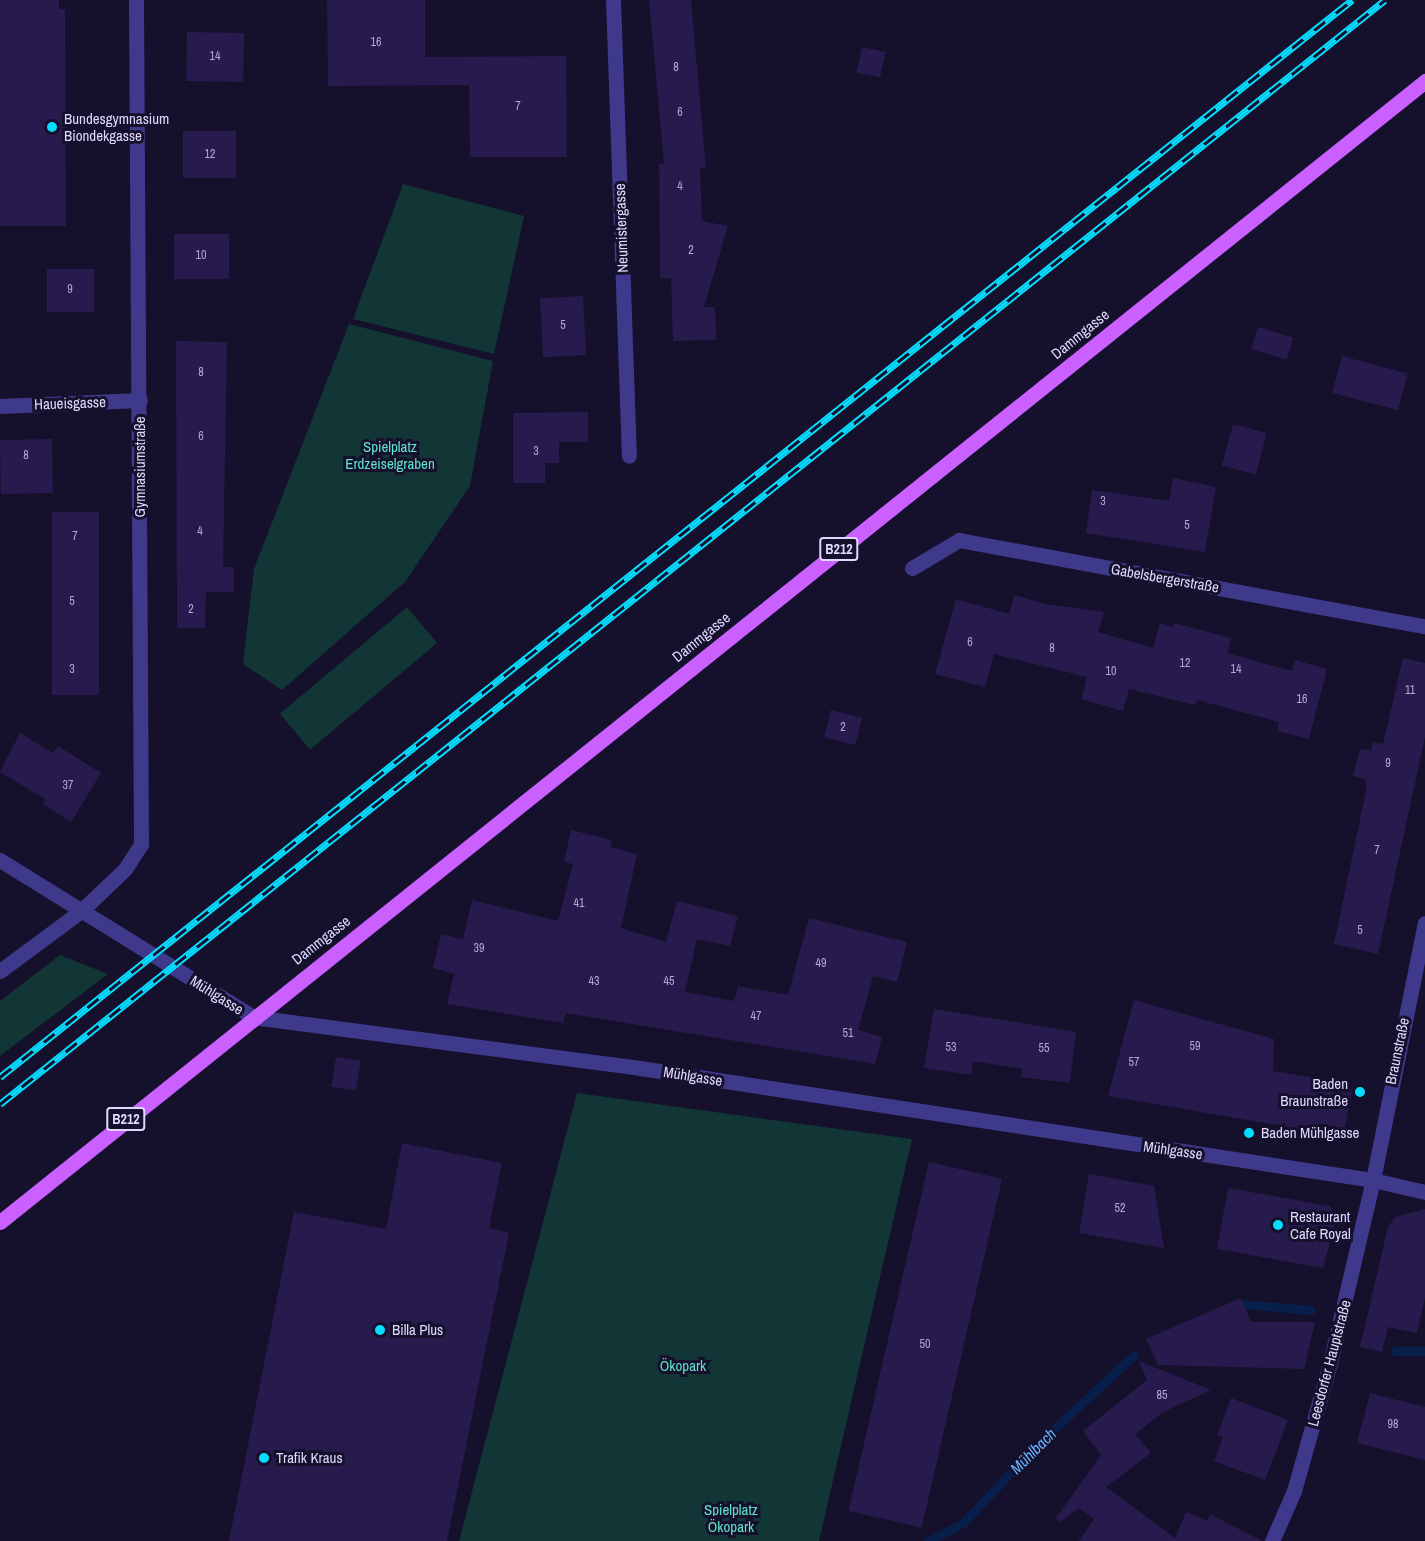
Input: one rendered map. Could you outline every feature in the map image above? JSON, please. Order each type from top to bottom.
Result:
[{"type":"main road","name":"Dammgasse","points":[[0,1222],[253,1017],[1425,81]]},
{"type":"street","name":"Gymnasiumstraße","points":[[0,971],[82,910],[125,869],[141,844],[136,0]]},
{"type":"street","name":"Neumistergasse","points":[[613,0],[629,456]]},
{"type":"street","name":"Haueisgasse","points":[[0,406],[140,400]]},
{"type":"street","name":"Gabelsbergerstraße","points":[[912,568],[959,540],[1425,626]]},
{"type":"street","name":"Mühlgasse","points":[[0,860],[253,1017],[640,1068],[1373,1180],[1425,1192]]},
{"type":"street","name":"Braunstraße","points":[[1373,1180],[1425,923]]},
{"type":"street","name":"Leesdorfer Hauptstraße","points":[[1272,1541],[1294,1491],[1330,1363],[1373,1180]]},
{"type":"green space","points":[[403,184],[524,216],[494,354],[353,319]]},
{"type":"green space","name":"Spielplatz Erdzeiselgraben","points":[[349,324],[493,361],[470,486],[405,582],[282,690],[243,664],[254,569]]},
{"type":"green space","points":[[407,607],[437,643],[310,750],[280,714]]},
{"type":"green space","points":[[60,955],[108,974],[0,1056],[0,1001]]},
{"type":"green space","name":"Ökopark","points":[[577,1093],[912,1139],[819,1541],[459,1541]]},
{"type":"building","points":[[0,0],[59,0],[59,9],[65,9],[66,226],[0,226]]},
{"type":"building","points":[[327,0],[425,0],[425,57],[566,56],[567,157],[470,157],[469,85],[328,86]]},
{"type":"building","points":[[649,0],[691,0],[706,168],[700,168],[702,221],[728,226],[704,307],[715,307],[716,340],[673,341],[671,278],[660,278],[659,164],[664,164]]},
{"type":"building","points":[[187,32],[244,33],[243,82],[186,81]]},
{"type":"building","points":[[862,47],[885,52],[880,77],[857,72]]},
{"type":"building","points":[[183,131],[236,131],[236,178],[183,178]]},
{"type":"building","points":[[174,234],[229,234],[229,279],[174,279]]},
{"type":"building","points":[[47,269],[94,269],[94,312],[47,312]]},
{"type":"building","points":[[583,296],[586,355],[543,357],[540,298]]},
{"type":"building","points":[[1258,327],[1293,338],[1287,360],[1251,349]]},
{"type":"building","points":[[176,341],[227,342],[223,567],[234,567],[234,592],[206,592],[205,628],[177,628]]},
{"type":"building","points":[[1342,356],[1408,374],[1398,410],[1332,393]]},
{"type":"building","points":[[588,412],[588,442],[559,442],[559,463],[545,463],[545,483],[513,483],[513,413]]},
{"type":"building","points":[[1233,424],[1267,433],[1256,475],[1222,466]]},
{"type":"building","points":[[52,439],[53,493],[1,494],[0,440]]},
{"type":"building","points":[[1173,478],[1216,487],[1205,552],[1086,533],[1092,490],[1169,501]]},
{"type":"building","points":[[52,512],[99,512],[99,695],[52,695]]},
{"type":"building","points":[[1014,595],[1046,604],[1104,612],[1098,632],[1153,648],[1160,623],[1173,627],[1174,623],[1231,638],[1227,653],[1292,671],[1295,660],[1327,669],[1309,739],[1277,731],[1279,722],[1197,700],[1195,705],[1129,689],[1123,711],[1081,699],[1087,677],[994,654],[985,687],[935,674],[956,599],[1009,614]]},
{"type":"building","points":[[1403,658],[1425,663],[1425,737],[1378,954],[1334,944],[1366,791],[1366,779],[1353,776],[1360,749],[1371,751],[1373,742],[1383,744]]},
{"type":"building","points":[[831,710],[862,718],[855,745],[824,737]]},
{"type":"building","points":[[20,733],[53,753],[58,746],[101,773],[71,822],[43,804],[45,799],[0,772]]},
{"type":"building","points":[[571,830],[612,840],[610,847],[637,854],[621,928],[666,942],[677,901],[738,916],[730,946],[697,939],[685,992],[734,1001],[738,986],[788,995],[809,918],[907,942],[897,982],[873,976],[858,1030],[882,1037],[875,1064],[566,1013],[563,1023],[447,1004],[454,974],[433,968],[441,934],[463,939],[472,900],[558,921],[573,864],[564,862]]},
{"type":"building","points":[[1134,1000],[1274,1039],[1273,1071],[1328,1080],[1328,1086],[1352,1089],[1345,1128],[1335,1135],[1108,1096]]},
{"type":"building","points":[[934,1009],[1076,1032],[1070,1083],[1021,1077],[1022,1069],[973,1061],[971,1075],[924,1068]]},
{"type":"building","points":[[336,1057],[361,1061],[356,1091],[331,1087]]},
{"type":"building","name":"Billa Plus","points":[[402,1143],[502,1163],[489,1228],[509,1233],[447,1541],[229,1541],[294,1212],[386,1229]]},
{"type":"building","points":[[929,1162],[1002,1179],[922,1528],[848,1511]]},
{"type":"building","points":[[1089,1174],[1154,1186],[1164,1248],[1079,1233]]},
{"type":"building","name":"Restaurant Cafe Royal","points":[[1228,1188],[1330,1206],[1336,1220],[1323,1268],[1217,1249]]},
{"type":"building","points":[[1425,1209],[1425,1298],[1417,1333],[1388,1327],[1382,1352],[1360,1347],[1388,1227],[1395,1217]]},
{"type":"building","points":[[1241,1298],[1251,1322],[1315,1322],[1304,1369],[1158,1365],[1146,1339]]},
{"type":"building","points":[[1139,1361],[1211,1390],[1163,1412],[1135,1434],[1151,1453],[1106,1487],[1175,1538],[1186,1512],[1207,1521],[1210,1514],[1262,1541],[1079,1541],[1094,1519],[1079,1508],[1060,1522],[1056,1518],[1101,1455],[1083,1431],[1147,1380]]},
{"type":"building","points":[[1370,1393],[1425,1407],[1425,1460],[1357,1443]]},
{"type":"building","points":[[1231,1398],[1288,1420],[1265,1480],[1214,1461],[1223,1437],[1217,1435]]},
{"type":"waterway","name":"Mühlbach","points":[[1243,1304],[1311,1310]]},
{"type":"waterway","name":"Mühlbach","points":[[1395,1351],[1425,1351]]},
{"type":"waterway","name":"Mühlbach","points":[[928,1541],[962,1524],[1039,1443],[1134,1355]]},
{"type":"railway","points":[[0,1077],[1352,0]]},
{"type":"railway","points":[[0,1104],[1385,0]]},
{"type":"place","name":"Bundesgymnasium Biondekgasse","points":[[52,127]]},
{"type":"place","name":"Baden Braunstraße","points":[[1360,1092]]},
{"type":"place","name":"Baden Mühlgasse","points":[[1249,1133]]},
{"type":"place","name":"Restaurant Cafe Royal","points":[[1278,1225]]},
{"type":"place","name":"Billa Plus","points":[[380,1330]]},
{"type":"place","name":"Trafik Kraus","points":[[264,1458]]},
{"type":"park label","name":"Spielplatz Ökopark","points":[[731,1518]]}]
